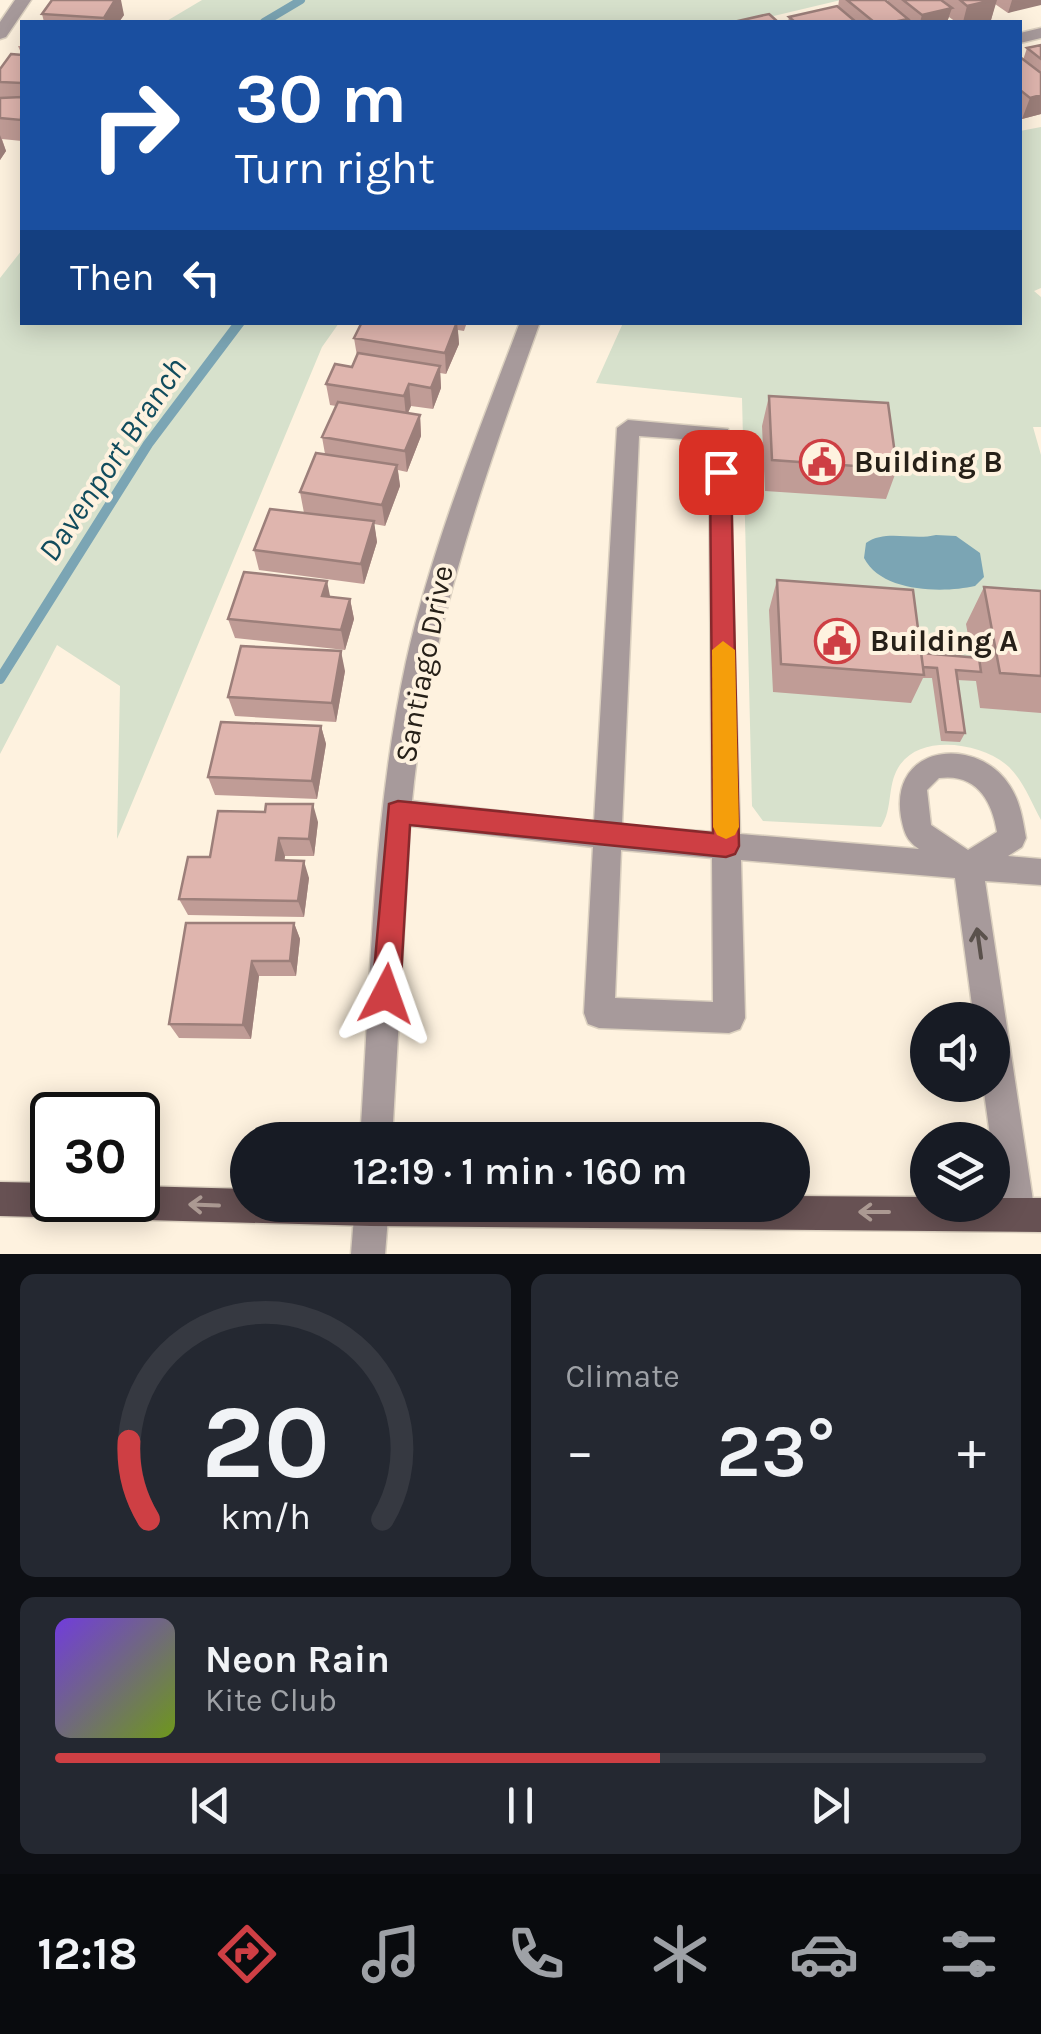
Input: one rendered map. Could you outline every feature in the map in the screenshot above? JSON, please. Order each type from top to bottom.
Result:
[{"type":"main road","points":[[0,1199],[370,1227],[1030,1214]]},
{"type":"street","points":[[0,34],[23,0]]},
{"type":"street","name":"Santiago Drive","points":[[377,1122],[406,736],[432,607],[529,325]]},
{"type":"street","points":[[628,428],[720,434],[726,846],[729,1018],[599,1013],[628,428]]},
{"type":"street","points":[[398,812],[605,836],[1041,872]]},
{"type":"street","points":[[968,866],[987,1002]]},
{"type":"street","points":[[1006,1102],[1030,1214]]},
{"type":"green space","points":[[202,0],[841,0],[756,20],[168,20]]},
{"type":"green space","points":[[1041,127],[1041,288],[1034,291],[1041,297],[1041,427],[1033,427],[1041,455],[1041,820],[1009,767],[984,752],[952,745],[921,749],[898,768],[881,827],[763,821],[752,806],[742,398],[596,383],[622,325],[1022,325],[1022,131]]},
{"type":"green space","points":[[20,253],[20,325],[338,325],[322,347],[117,839],[120,686],[57,645],[0,754],[0,278]]},
{"type":"water","points":[[956,536],[980,553],[984,577],[975,586],[947,590],[899,584],[873,570],[864,558],[866,543],[874,539]]},
{"type":"building","points":[[52,0],[115,0],[104,18],[42,14]]},
{"type":"building","points":[[847,0],[885,0],[908,19],[903,20],[872,20]]},
{"type":"building","points":[[903,0],[941,0],[952,8],[922,15]]},
{"type":"building","points":[[960,0],[993,0],[967,6]]},
{"type":"building","points":[[837,6],[854,20],[793,20],[789,17]]},
{"type":"building","points":[[769,14],[776,20],[742,20]]},
{"type":"building","points":[[1041,45],[1041,59],[1027,48]]},
{"type":"building","points":[[11,54],[20,55],[20,83],[0,82],[0,69]]},
{"type":"building","points":[[1022,59],[1041,73],[1041,95],[1030,98],[1022,92]]},
{"type":"building","points":[[20,97],[20,120],[0,118],[0,98]]},
{"type":"building","points":[[360,325],[456,325],[445,353],[354,338]]},
{"type":"building","points":[[358,353],[440,366],[431,388],[409,384],[404,396],[326,384],[335,364],[352,367]]},
{"type":"building","points":[[769,396],[888,403],[897,469],[772,460]]},
{"type":"building","points":[[338,402],[420,415],[405,451],[322,437]]},
{"type":"building","points":[[316,453],[397,465],[382,505],[300,492]]},
{"type":"building","points":[[270,509],[374,521],[361,564],[254,550]]},
{"type":"building","points":[[244,572],[327,581],[322,596],[350,599],[341,630],[228,619]]},
{"type":"building","points":[[777,580],[913,590],[924,675],[781,664]]},
{"type":"building","points":[[984,587],[1041,591],[1041,676],[1000,673]]},
{"type":"building","points":[[241,646],[341,651],[332,703],[228,697]]},
{"type":"building","points":[[921,653],[979,658],[981,672],[956,670],[965,733],[946,732],[937,668],[923,667]]},
{"type":"building","points":[[221,722],[321,726],[312,781],[208,777]]},
{"type":"building","points":[[266,804],[313,804],[309,839],[279,838],[276,860],[304,861],[298,901],[179,899],[188,857],[210,857],[218,811],[265,812]]},
{"type":"building","points":[[186,923],[294,923],[290,961],[252,961],[243,1025],[169,1024]]},
{"type":"waterway","name":"Davenport Branch","points":[[267,20],[301,0]]},
{"type":"waterway","name":"Davenport Branch","points":[[0,679],[148,444],[238,325]]},
{"type":"slow traffic","points":[[723,650],[726,827]]},
{"type":"place","name":"Building B","points":[[822,462]]},
{"type":"place","name":"Building A","points":[[837,641]]},
{"type":"route","points":[[386,994],[398,812],[726,846],[721,472]]}]
